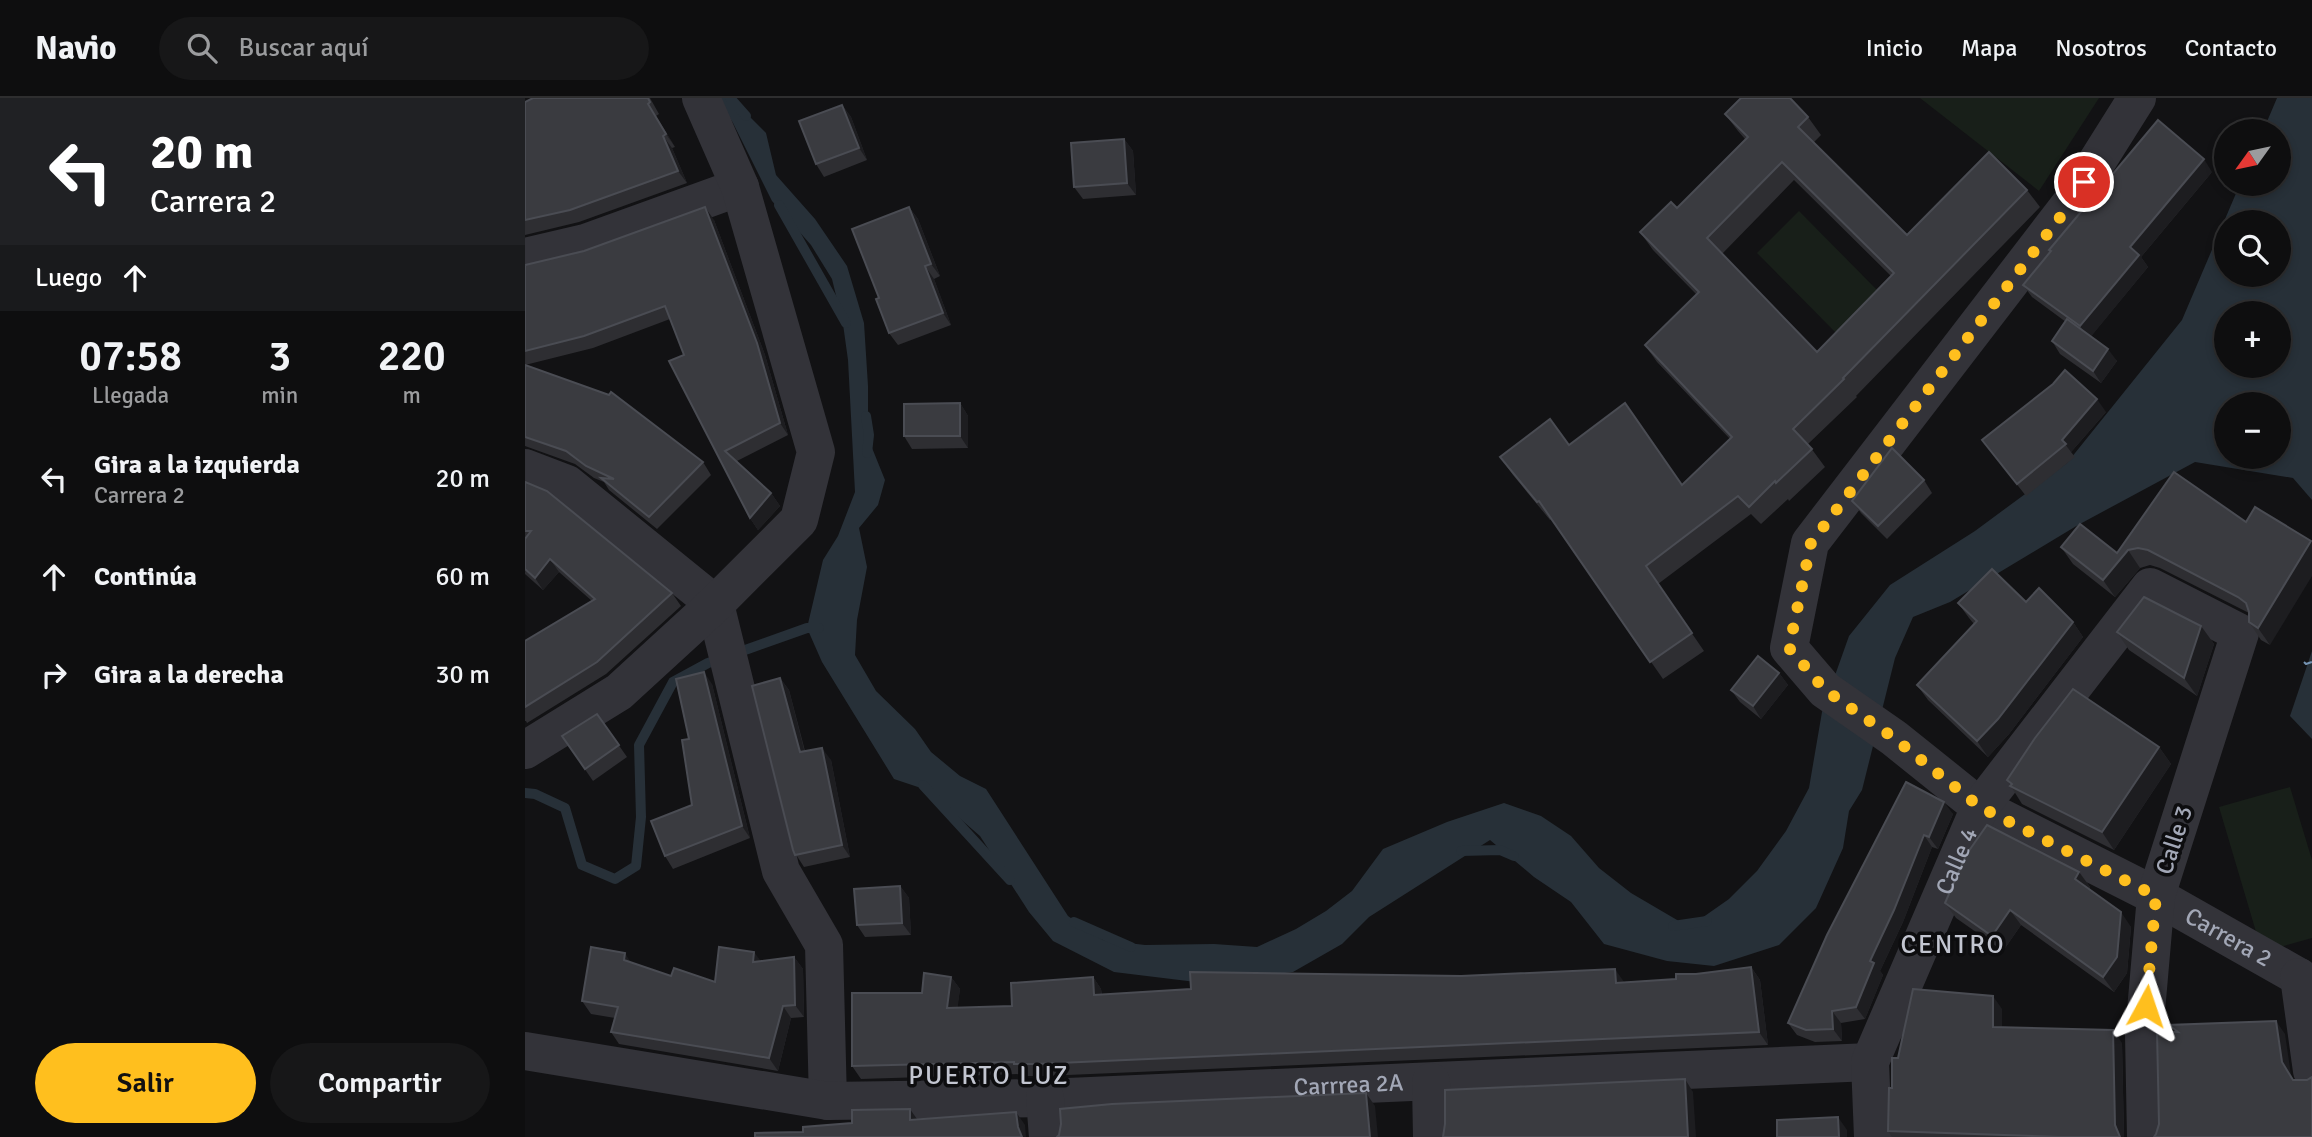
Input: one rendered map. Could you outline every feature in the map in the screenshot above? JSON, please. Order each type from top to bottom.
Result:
[{"type":"street","points":[[525,750],[619,692],[715,604],[799,520],[816,452],[740,187],[701,98]]},
{"type":"street","name":"Carrera 2","points":[[2137,98],[2071,203],[1811,543],[1789,648],[1825,690],[1894,738],[1980,807],[2156,896],[2305,983]]},
{"type":"street","points":[[525,257],[585,243],[740,187]]},
{"type":"street","points":[[525,468],[566,484],[715,604],[781,871],[824,945],[828,1101]]},
{"type":"street","name":"Calle 4","points":[[1873,1137],[1870,1062],[1980,807],[2150,587],[2240,633]]},
{"type":"street","name":"Calle 3","points":[[2146,1137],[2144,1034],[2156,896],[2240,633]]},
{"type":"street","points":[[2305,983],[2312,1071]]},
{"type":"street","name":"Carrrea 2A","points":[[525,1051],[828,1101],[1045,1098],[1870,1062]]},
{"type":"street","points":[[1431,1082],[1431,1137]]},
{"type":"street","points":[[1045,1098],[1048,1137]]},
{"type":"shaded area","points":[[717,98],[731,98],[766,133],[776,175],[815,219],[847,266],[864,323],[868,438],[885,480],[878,505],[859,528],[867,567],[857,620],[855,655],[876,691],[915,729],[931,752],[960,776],[986,789],[1068,916],[1103,940],[1145,945],[1214,944],[1257,947],[1296,929],[1352,891],[1383,849],[1447,822],[1504,803],[1541,816],[1571,836],[1599,868],[1631,893],[1689,927],[1729,899],[1757,871],[1786,831],[1809,788],[1822,712],[1849,636],[1890,585],[1975,531],[2067,463],[2182,320],[2214,245],[2214,287],[2291,287],[2291,210],[2229,210],[2235,196],[2291,196],[2291,119],[2268,119],[2277,98],[2312,98],[2312,500],[2293,478],[2238,469],[2291,469],[2291,392],[2214,392],[2214,465],[2195,462],[2078,525],[1950,602],[1913,617],[1895,658],[1862,790],[1849,811],[1843,848],[1816,908],[1779,945],[1714,966],[1667,961],[1604,944],[1571,902],[1534,877],[1490,840],[1369,917],[1342,944],[1293,972],[1204,983],[1114,972],[1053,941],[1029,912],[980,836],[927,790],[894,779],[822,662],[807,628],[823,560],[838,536],[855,492],[848,360],[832,279],[811,245],[772,201],[733,123]]},
{"type":"shaded area","points":[[1920,98],[2099,98],[2039,191]]},
{"type":"shaded area","points":[[1799,211],[1880,293],[1838,335],[1757,253]]},
{"type":"shaded area","points":[[2312,651],[2312,739],[2290,716]]},
{"type":"shaded area","points":[[2290,787],[2312,860],[2312,938],[2262,952],[2219,807]]},
{"type":"building","points":[[533,98],[648,98],[648,104],[666,134],[663,136],[678,171],[570,210],[525,220],[525,102]]},
{"type":"building","points":[[1741,98],[1790,98],[1808,117],[1798,127],[1907,235],[1989,152],[2027,190],[1793,429],[1812,449],[1749,507],[1738,496],[1646,566],[1692,633],[1650,662],[1539,501],[1537,502],[1500,457],[1550,419],[1569,445],[1625,403],[1682,485],[1732,437],[1645,345],[1699,292],[1640,232],[1671,202],[1677,208],[1748,137],[1725,114]],"holes":[[[1782,162],[1894,273],[1817,352],[1707,238]]]},
{"type":"building","points":[[842,105],[859,148],[816,164],[799,121]]},
{"type":"building","points":[[2158,120],[2204,159],[2130,247],[2139,255],[2080,326],[2023,285]]},
{"type":"building","points":[[1124,139],[1127,183],[1074,187],[1071,143]]},
{"type":"building","points":[[705,207],[757,343],[780,423],[725,451],[771,493],[750,518],[669,361],[684,355],[665,306],[584,336],[525,351],[525,265],[584,251]]},
{"type":"building","points":[[909,207],[931,264],[925,266],[943,313],[889,333],[876,299],[879,298],[852,229]]},
{"type":"building","points":[[2067,319],[2108,349],[2093,371],[2052,341]]},
{"type":"building","points":[[525,365],[609,395],[611,392],[703,462],[649,517],[601,478],[614,479],[586,466],[566,451],[525,437]]},
{"type":"building","points":[[2065,370],[2097,399],[2062,440],[2066,444],[2017,484],[1982,440],[2053,384]]},
{"type":"building","points":[[960,403],[960,436],[904,436],[904,404]]},
{"type":"building","points":[[1892,448],[1924,480],[1878,526],[1852,501]]},
{"type":"building","points":[[2174,472],[2246,522],[2255,507],[2311,541],[2258,628],[2249,622],[2246,603],[2238,597],[2148,550],[2128,550],[2103,580],[2061,547],[2080,524],[2117,553]]},
{"type":"building","points":[[525,482],[547,491],[672,593],[597,662],[525,707],[525,641],[595,599],[550,559],[535,578],[525,569],[525,539],[531,531],[525,531]]},
{"type":"building","points":[[1992,569],[2026,602],[2039,588],[2073,622],[1998,719],[1977,741],[1917,685],[1977,621],[1958,603]]},
{"type":"building","points":[[2144,597],[2201,626],[2184,678],[2117,632]]},
{"type":"building","points":[[1758,656],[1779,673],[1753,706],[1731,690]]},
{"type":"building","points":[[704,672],[742,826],[665,856],[651,821],[692,805],[682,740],[689,739],[676,679]]},
{"type":"building","points":[[780,678],[800,752],[822,748],[842,845],[795,855],[793,850],[752,686]]},
{"type":"building","points":[[2073,689],[2159,747],[2102,832],[2010,786],[2012,784],[2007,780]]},
{"type":"building","points":[[597,714],[619,745],[585,769],[562,736]]},
{"type":"building","points":[[1906,782],[1944,802],[1929,837],[1924,835],[1870,961],[1874,963],[1856,1007],[1832,1011],[1833,1029],[1806,1030],[1788,1023],[1827,935]]},
{"type":"building","points":[[1987,825],[2079,872],[2075,879],[2121,912],[2117,957],[2103,977],[2010,910],[1992,936],[1945,903],[1966,855]]},
{"type":"building","points":[[900,886],[902,923],[857,925],[854,889]]},
{"type":"building","points":[[591,947],[625,953],[624,960],[671,976],[674,968],[715,982],[719,947],[754,952],[753,962],[794,957],[795,1005],[783,1006],[769,1058],[611,1032],[618,1007],[582,1001]]},
{"type":"building","points":[[1751,967],[1759,1032],[1036,1064],[1014,1062],[852,1066],[852,993],[922,993],[924,973],[951,977],[947,1008],[1012,1006],[1011,983],[1093,977],[1094,995],[1191,989],[1190,972],[1461,976],[1615,969],[1616,983],[1676,979],[1676,974]]},
{"type":"building","points":[[1913,989],[1993,996],[1993,1027],[2113,1030],[2115,1125],[2120,1137],[1888,1131],[1892,1058],[1898,1058]]},
{"type":"building","points":[[2276,1021],[2282,1062],[2293,1080],[2307,1080],[2312,1077],[2312,1137],[2154,1137],[2159,1124],[2157,1031],[2178,1032],[2169,1025]]},
{"type":"building","points":[[1685,1079],[1688,1137],[1443,1137],[1445,1090]]},
{"type":"building","points":[[1366,1093],[1370,1137],[1057,1137],[1061,1124],[1060,1109],[1112,1104]]},
{"type":"building","points":[[910,1109],[910,1120],[1016,1112],[1022,1137],[755,1137],[755,1133],[803,1132],[803,1127],[852,1123],[852,1110]]},
{"type":"building","points":[[1838,1117],[1839,1137],[1777,1137],[1777,1120]]},
{"type":"waterway","points":[[730,98],[746,116]]},
{"type":"waterway","points":[[779,205],[846,323]]},
{"type":"waterway","points":[[866,416],[869,435],[867,453]]},
{"type":"waterway","points":[[734,654],[807,628],[819,628]]},
{"type":"waterway","points":[[525,793],[535,794],[565,808],[582,865],[615,879],[636,866],[641,817],[639,745],[673,682],[720,659]]},
{"type":"waterway","points":[[923,785],[1010,880]]},
{"type":"waterway","points":[[1461,851],[1500,850],[1514,856]]},
{"type":"waterway","points":[[1673,926],[1707,921]]},
{"type":"waterway","points":[[1074,922],[1131,947]]},
{"type":"ferry route","points":[[2304,662],[2312,662]]},
{"type":"district","name":"CENTRO","points":[[1953,944]]},
{"type":"district","name":"PUERTO LUZ","points":[[989,1075]]},
{"type":"route","points":[[2084,182],[2071,203],[1811,543],[1789,648],[1825,690],[1894,738],[1980,807],[2156,896],[2146,1006]]}]
